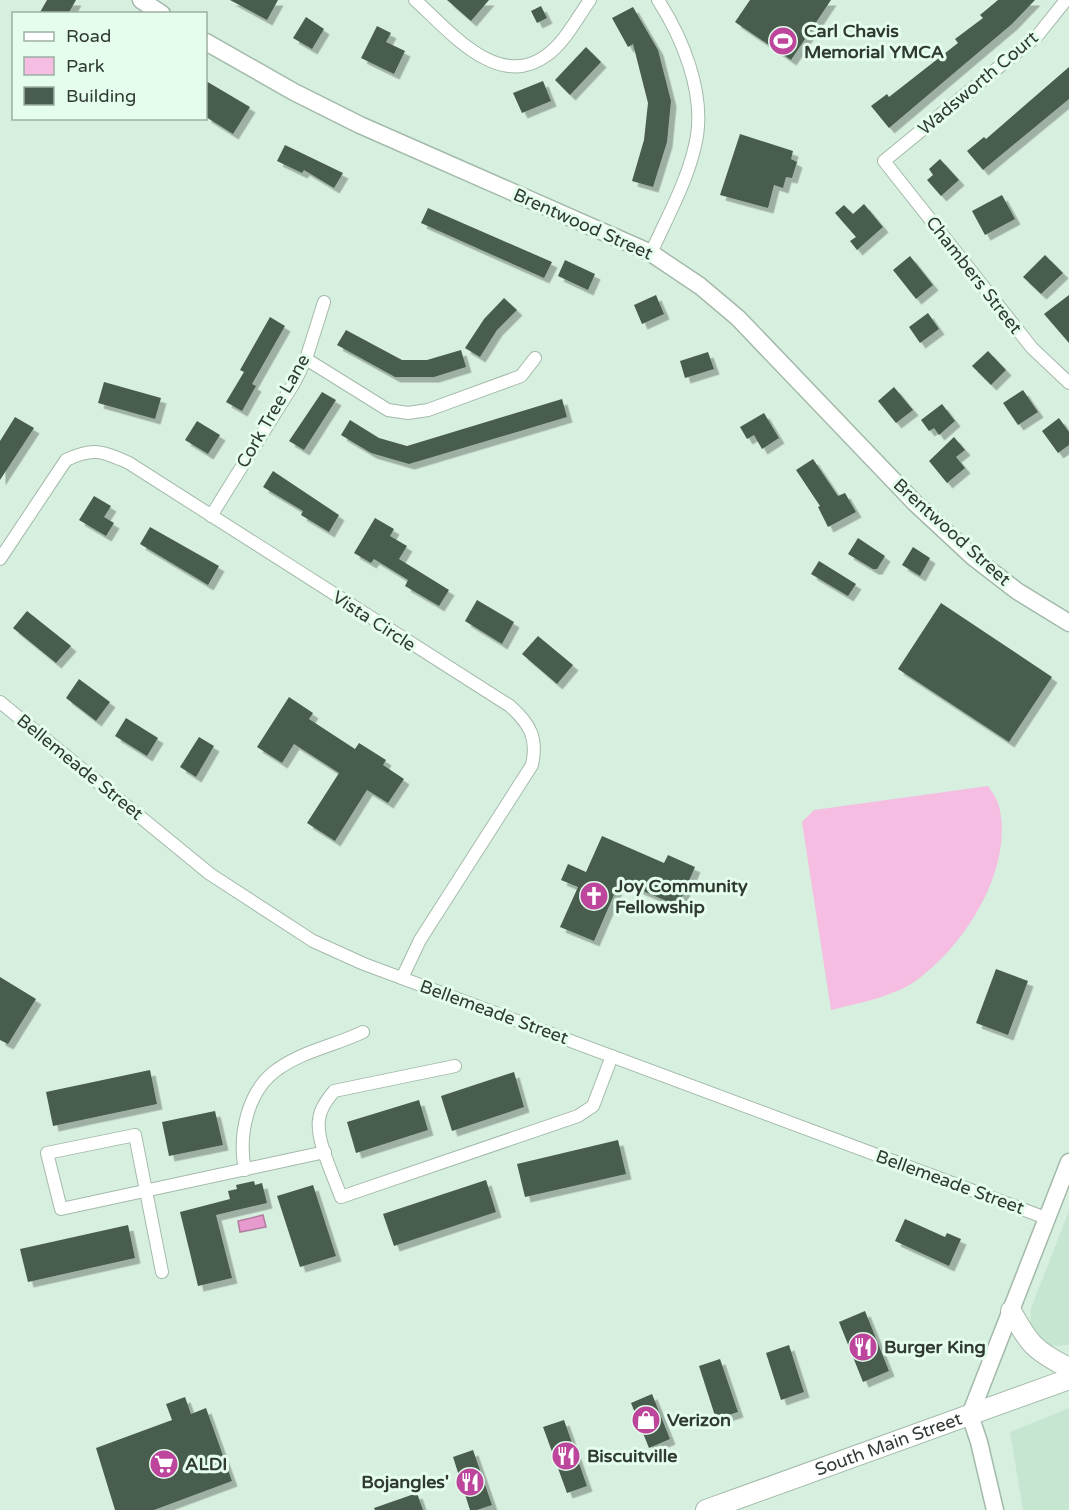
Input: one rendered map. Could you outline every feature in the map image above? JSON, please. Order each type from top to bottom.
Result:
[{"type":"main road","points":[[141,0],[159,12]]},
{"type":"main road","name":"Brentwood Street","points":[[207,43],[294,92],[360,125],[651,253],[700,286],[738,318],[915,503],[973,556],[1017,591],[1069,623]]},
{"type":"main road","points":[[995,1510],[979,1442],[970,1415],[1069,1162]]},
{"type":"main road","points":[[1011,1311],[1028,1342],[1043,1355],[1069,1368]]},
{"type":"main road","name":"South Main Street","points":[[706,1510],[1069,1379]]},
{"type":"street","points":[[415,0],[477,54],[491,62],[506,66],[522,66],[548,54],[590,0]]},
{"type":"street","points":[[651,253],[688,170],[697,134],[696,100],[688,61],[670,19],[658,0]]},
{"type":"street","name":"Wadsworth Court","points":[[884,161],[1038,35],[1066,0]]},
{"type":"street","name":"Chambers Street","points":[[884,161],[1032,348],[1069,383]]},
{"type":"street","name":"Cork Tree Lane","points":[[211,516],[306,359],[324,302]]},
{"type":"street","points":[[306,359],[388,410],[408,413],[428,410],[521,375],[535,358]]},
{"type":"street","name":"Vista Circle","points":[[0,559],[66,460],[84,452],[104,452],[129,463],[510,706],[525,719],[532,730],[536,748],[532,765],[420,939],[402,978]]},
{"type":"street","name":"Bellemeade Street","points":[[0,702],[210,874],[313,941],[402,978],[1047,1218]]},
{"type":"street","points":[[244,1170],[242,1153],[244,1126],[251,1105],[267,1079],[278,1069],[305,1055],[363,1032]]},
{"type":"street","points":[[455,1066],[334,1091],[324,1105],[318,1120],[325,1152],[341,1197],[578,1116],[593,1106],[612,1056]]},
{"type":"street","points":[[162,1272],[146,1192],[135,1135],[47,1153],[61,1209],[146,1192],[325,1152]]},
{"type":"shaded area","points":[[1069,1211],[1069,1345],[1052,1346],[1035,1340],[1030,1326],[1031,1308]]},
{"type":"shaded area","points":[[263,1215],[266,1227],[240,1232],[238,1221]]},
{"type":"shaded area","points":[[1069,1408],[1069,1510],[1023,1510],[1010,1432]]},
{"type":"green space","points":[[988,786],[999,806],[1002,830],[999,854],[993,879],[968,925],[935,965],[908,986],[876,999],[831,1010],[802,822],[814,810]]},
{"type":"building","points":[[47,0],[76,0],[69,12],[40,12]]},
{"type":"building","points":[[230,0],[278,0],[267,20]]},
{"type":"building","points":[[447,0],[489,0],[471,21]]},
{"type":"building","name":"Carl Chavis Memorial YMCA","points":[[750,0],[831,0],[791,60],[735,22]]},
{"type":"building","points":[[998,0],[1035,0],[1012,24],[889,128],[871,106],[887,94],[889,97],[958,43],[955,39],[983,18],[980,15]]},
{"type":"building","points":[[541,6],[547,18],[537,23],[531,11]]},
{"type":"building","points":[[633,7],[658,50],[671,101],[667,142],[653,187],[632,181],[644,140],[648,103],[633,44],[628,47],[612,18]]},
{"type":"building","points":[[306,17],[324,29],[312,49],[293,38]]},
{"type":"building","points":[[377,26],[391,33],[386,42],[405,51],[394,74],[361,58]]},
{"type":"building","points":[[586,47],[601,62],[570,95],[555,80]]},
{"type":"building","points":[[1069,67],[1069,99],[983,170],[967,151],[984,137],[986,139]]},
{"type":"building","points":[[543,81],[551,101],[522,113],[513,93]]},
{"type":"building","points":[[207,82],[250,107],[233,134],[207,118]]},
{"type":"building","points":[[740,134],[793,151],[791,159],[797,162],[792,178],[786,177],[783,188],[774,185],[768,208],[720,195]]},
{"type":"building","points":[[285,145],[343,173],[334,188],[304,170],[302,173],[277,161]]},
{"type":"building","points":[[940,159],[959,180],[941,196],[927,180],[933,175],[929,169]]},
{"type":"building","points":[[1002,195],[1015,219],[985,235],[972,211]]},
{"type":"building","points":[[864,204],[883,227],[857,250],[850,241],[856,237],[835,213],[844,205],[853,214]]},
{"type":"building","points":[[428,208],[552,262],[544,278],[421,223]]},
{"type":"building","points":[[1045,255],[1063,273],[1041,294],[1023,277]]},
{"type":"building","points":[[910,256],[933,285],[916,299],[893,270]]},
{"type":"building","points":[[565,260],[595,274],[588,290],[558,276]]},
{"type":"building","points":[[656,295],[664,314],[642,324],[634,305]]},
{"type":"building","points":[[1069,295],[1069,343],[1044,314]]},
{"type":"building","points":[[504,298],[517,310],[497,330],[480,357],[465,348],[484,319]]},
{"type":"building","points":[[928,313],[939,329],[920,343],[909,327]]},
{"type":"building","points":[[270,317],[285,326],[252,384],[256,386],[242,411],[226,402],[244,372],[240,370]]},
{"type":"building","points":[[346,330],[402,360],[427,360],[461,350],[466,367],[434,377],[395,377],[337,345]]},
{"type":"building","points":[[988,351],[1006,370],[991,385],[972,366]]},
{"type":"building","points":[[708,352],[714,369],[685,378],[680,361]]},
{"type":"building","points":[[104,382],[161,398],[155,419],[98,403]]},
{"type":"building","points":[[894,387],[913,410],[896,423],[878,401]]},
{"type":"building","points":[[1023,390],[1038,412],[1018,425],[1003,403]]},
{"type":"building","points":[[322,392],[336,400],[304,450],[289,441]]},
{"type":"building","points":[[562,399],[567,417],[409,464],[371,453],[341,435],[350,420],[379,438],[407,446]]},
{"type":"building","points":[[942,404],[955,421],[939,435],[934,428],[929,431],[921,420]]},
{"type":"building","points":[[764,413],[779,438],[762,449],[754,435],[747,439],[740,427]]},
{"type":"building","points":[[15,417],[34,428],[0,480],[0,441]]},
{"type":"building","points":[[1059,418],[1069,432],[1069,445],[1058,453],[1042,431]]},
{"type":"building","points":[[197,421],[220,435],[208,454],[185,440]]},
{"type":"building","points":[[954,437],[965,450],[956,457],[965,468],[947,483],[929,461]]},
{"type":"building","points":[[813,459],[838,496],[845,493],[856,512],[828,527],[818,507],[820,506],[796,470]]},
{"type":"building","points":[[273,471],[339,515],[329,532],[301,515],[303,511],[263,487]]},
{"type":"building","points":[[94,496],[111,506],[104,517],[114,523],[106,536],[79,520]]},
{"type":"building","points":[[375,518],[394,529],[390,536],[407,546],[399,559],[449,590],[439,606],[405,586],[408,580],[374,559],[371,563],[354,553]]},
{"type":"building","points":[[150,527],[219,566],[208,585],[140,544]]},
{"type":"building","points":[[858,538],[885,556],[877,569],[873,569],[848,554]]},
{"type":"building","points":[[913,547],[930,558],[920,576],[902,565]]},
{"type":"building","points":[[819,561],[856,584],[848,596],[811,574]]},
{"type":"building","points":[[477,600],[514,622],[502,644],[465,621]]},
{"type":"building","points":[[941,603],[1052,677],[1009,742],[898,669]]},
{"type":"building","points":[[27,611],[71,646],[56,663],[13,628]]},
{"type":"building","points":[[538,636],[573,665],[557,684],[522,654]]},
{"type":"building","points":[[79,679],[110,702],[96,721],[66,698]]},
{"type":"building","points":[[289,697],[313,713],[309,719],[355,749],[359,743],[386,760],[383,765],[404,779],[388,803],[367,790],[335,841],[307,823],[339,773],[294,744],[282,763],[257,747]]},
{"type":"building","points":[[126,718],[158,738],[147,756],[115,736]]},
{"type":"building","points":[[199,737],[214,746],[196,777],[180,767]]},
{"type":"building","name":"Joy Community Fellowship","points":[[602,836],[664,863],[668,855],[695,867],[678,906],[620,881],[594,941],[560,927],[578,887],[561,880],[568,864],[586,872]]},
{"type":"building","points":[[996,969],[1028,981],[1008,1035],[976,1023]]},
{"type":"building","points":[[0,977],[36,999],[8,1044],[0,1040]]},
{"type":"building","points":[[150,1070],[157,1104],[53,1126],[46,1092]]},
{"type":"building","points":[[514,1072],[524,1107],[452,1131],[441,1096]]},
{"type":"building","points":[[419,1100],[428,1130],[356,1153],[347,1122]]},
{"type":"building","points":[[215,1111],[223,1145],[169,1156],[162,1122]]},
{"type":"building","points":[[618,1140],[626,1174],[525,1197],[517,1164]]},
{"type":"building","points":[[486,1180],[496,1212],[394,1246],[383,1214]]},
{"type":"building","points":[[254,1181],[255,1185],[262,1183],[267,1203],[216,1215],[232,1278],[198,1286],[180,1212],[230,1199],[228,1191],[237,1189],[236,1185]]},
{"type":"building","points":[[313,1185],[336,1256],[300,1267],[277,1196]]},
{"type":"building","points":[[905,1219],[945,1237],[947,1233],[961,1239],[949,1266],[895,1241]]},
{"type":"building","points":[[128,1225],[135,1258],[28,1282],[20,1249]]},
{"type":"building","points":[[865,1311],[889,1371],[863,1382],[839,1322]]},
{"type":"building","points":[[789,1345],[804,1392],[781,1400],[766,1353]]},
{"type":"building","points":[[720,1359],[738,1412],[716,1419],[699,1366]]},
{"type":"building","points":[[652,1394],[670,1439],[649,1448],[631,1403]]},
{"type":"building","name":"ALDI","points":[[185,1397],[191,1414],[206,1408],[232,1481],[154,1510],[115,1510],[96,1448],[172,1420],[166,1404]]},
{"type":"building","points":[[564,1420],[587,1486],[567,1493],[543,1427]]},
{"type":"building","points":[[473,1450],[492,1505],[477,1510],[470,1510],[453,1457]]},
{"type":"building","points":[[417,1493],[423,1510],[375,1510],[374,1508]]},
{"type":"place","name":"Carl Chavis Memorial YMCA","points":[[783,41]]},
{"type":"place","name":"Joy Community Fellowship","points":[[594,896]]},
{"type":"place","name":"Burger King","points":[[863,1347]]},
{"type":"place","name":"Verizon","points":[[646,1420]]},
{"type":"place","name":"Biscuitville","points":[[566,1456]]},
{"type":"place","name":"ALDI","points":[[164,1464]]},
{"type":"place","name":"Bojangles'","points":[[470,1482]]}]
